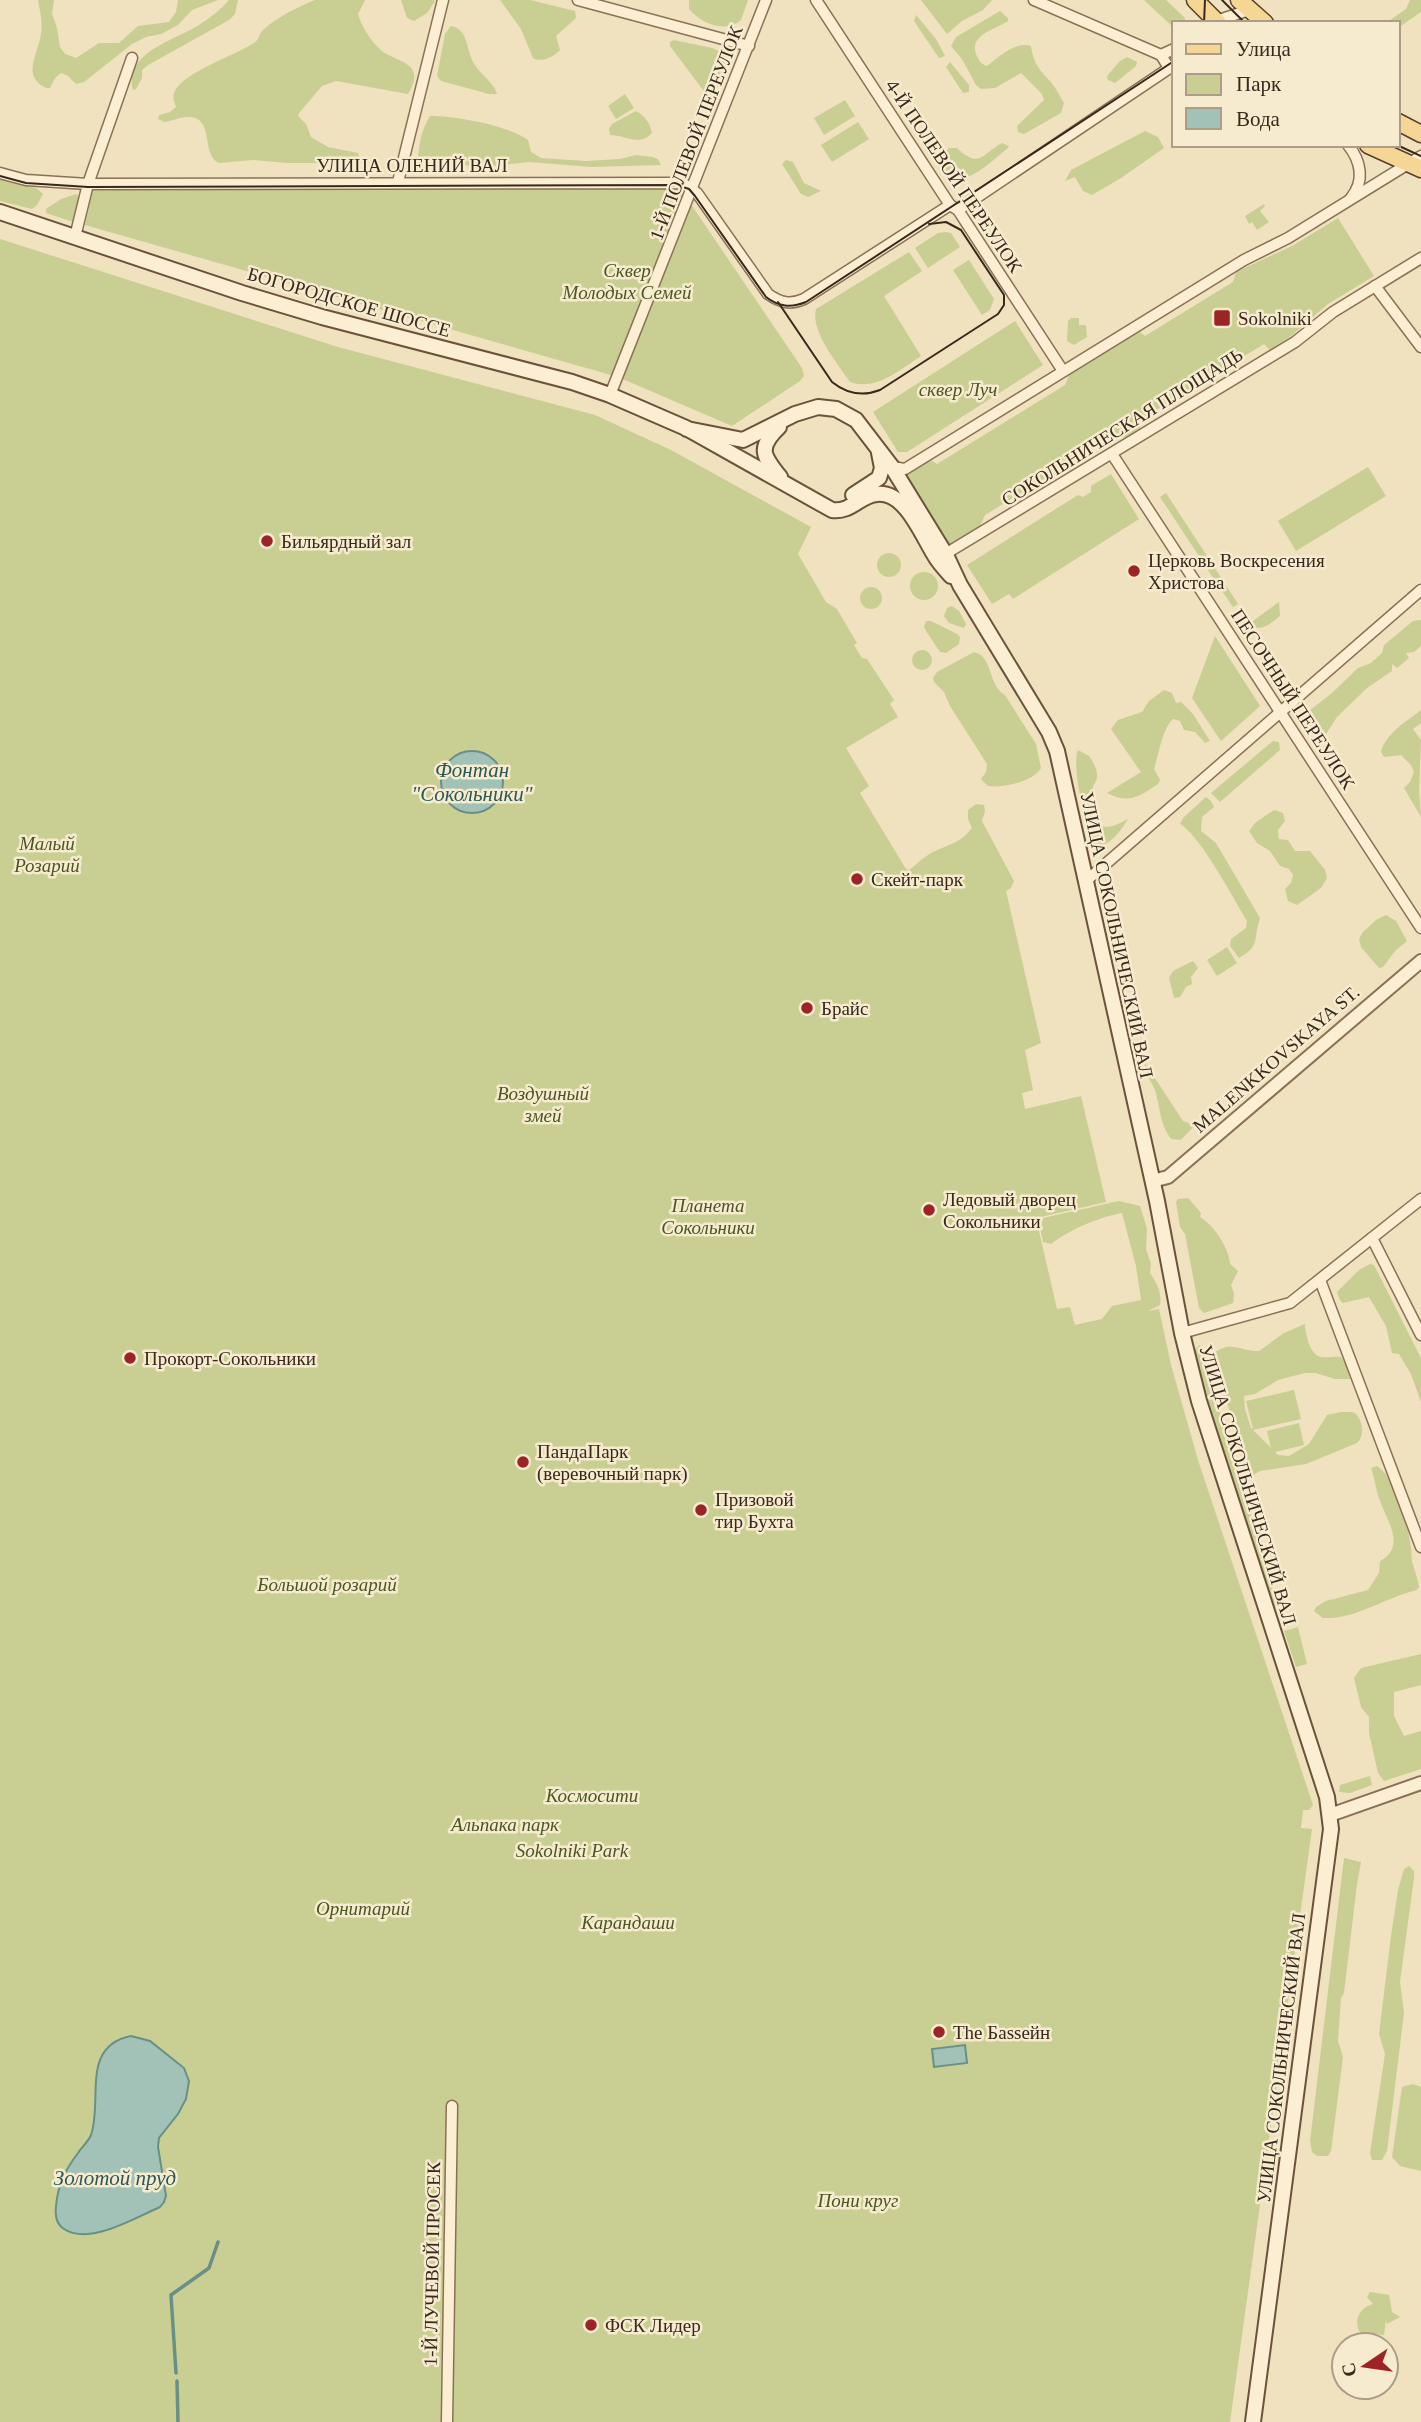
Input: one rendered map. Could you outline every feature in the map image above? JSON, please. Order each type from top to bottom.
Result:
[{"type":"main road","points":[[1195,0],[1215,21]]},
{"type":"main road","points":[[1248,3],[1263,21]]},
{"type":"main road","points":[[1400,123],[1421,134]]},
{"type":"main road","points":[[1373,147],[1417,163]]},
{"type":"main road","name":"БОГОРОДСКОЕ ШОССЕ","points":[[0,212],[322,317],[572,382],[687,429],[824,506]]},
{"type":"main road","name":"УЛИЦА СОКОЛЬНИЧЕСКИЙ ВАЛ","points":[[790,417],[818,407],[846,412],[856,420],[892,467],[1054,741],[1152,1181],[1182,1333],[1215,1455],[1315,1760],[1330,1815],[1331,1829],[1253,2422]]},
{"type":"main road","points":[[786,484],[766,459],[764,448],[771,435],[790,417]]},
{"type":"main road","name":"БОГОРОДСКОЕ ШОССЕ","points":[[687,429],[743,440],[790,417]]},
{"type":"main road","points":[[824,506],[839,503],[878,480],[882,468],[879,452]]},
{"type":"main road","name":"УЛИЦА СОКОЛЬНИЧЕСКИЙ ВАЛ","points":[[824,506],[842,511],[870,496],[885,494],[901,502],[938,561],[960,585]]},
{"type":"street","points":[[398,183],[443,0]]},
{"type":"street","points":[[579,0],[749,46]]},
{"type":"street","name":"1-Й ПОЛЕВОЙ ПЕРЕУЛОК","points":[[610,396],[766,0]]},
{"type":"street","name":"4-Й ПОЛЕВОЙ ПЕРЕУЛОК","points":[[816,0],[1063,371]]},
{"type":"street","points":[[693,189],[768,294],[784,303],[804,299],[954,208],[1172,67],[1161,55],[1034,0]]},
{"type":"street","points":[[1218,21],[1248,3]]},
{"type":"street","points":[[1236,21],[1248,3]]},
{"type":"street","points":[[1161,55],[1172,49]]},
{"type":"street","points":[[75,237],[88,184],[132,58]]},
{"type":"street","points":[[1349,147],[1357,158],[1360,171],[1358,185],[1349,201]]},
{"type":"street","points":[[892,467],[900,470],[911,465],[1244,260],[1288,238],[1417,163]]},
{"type":"street","name":"УЛИЦА ОЛЕНИЙ ВАЛ","points":[[0,173],[26,180],[88,184],[677,182],[693,189]]},
{"type":"street","name":"СОКОЛЬНИЧЕСКАЯ ПЛОЩАДЬ","points":[[946,555],[1295,342],[1333,312],[1421,258]]},
{"type":"street","points":[[1375,286],[1421,347]]},
{"type":"street","name":"ПЕСОЧНЫЙ ПЕРЕУЛОК","points":[[1112,454],[1421,928]]},
{"type":"street","points":[[928,545],[940,556],[946,555]]},
{"type":"street","points":[[1086,881],[1421,590]]},
{"type":"street","name":"MALENKKOVSKAYA ST.","points":[[1152,1181],[1168,1177],[1421,961]]},
{"type":"street","points":[[1182,1333],[1290,1303],[1421,1199]]},
{"type":"street","points":[[1372,1238],[1421,1335]]},
{"type":"street","points":[[1320,1280],[1421,1547]]},
{"type":"street","points":[[1330,1815],[1421,1783]]},
{"type":"street","name":"1-Й ЛУЧЕВОЙ ПРОСЕК","points":[[447,2422],[452,2106]]},
{"type":"green space","points":[[38,0],[54,0],[52,14],[60,47],[65,54],[76,58],[99,43],[119,43],[138,26],[169,22],[176,12],[178,0],[218,0],[192,10],[178,25],[161,34],[132,44],[84,82],[76,84],[61,73],[50,88],[46,88],[38,83],[33,71],[42,30]]},
{"type":"green space","points":[[229,0],[238,0],[235,14],[229,20],[148,65],[142,70],[142,78],[133,90],[132,77],[143,57],[203,22]]},
{"type":"green space","points":[[315,0],[365,0],[358,14],[367,34],[382,51],[408,65],[414,75],[408,94],[336,81],[322,86],[300,112],[298,116],[306,124],[311,137],[328,147],[358,153],[362,163],[253,160],[219,163],[210,152],[202,122],[196,118],[184,117],[165,122],[158,119],[159,115],[176,107],[173,97],[175,91],[189,77],[246,48],[275,21]]},
{"type":"green space","points":[[401,0],[435,1],[427,13],[414,21],[407,18]]},
{"type":"green space","points":[[500,0],[530,0],[575,11],[576,18],[556,36],[560,50],[547,58],[533,58],[521,29]]},
{"type":"green space","points":[[689,0],[748,0],[741,20],[720,26],[706,22],[694,14],[689,9]]},
{"type":"green space","points":[[921,0],[992,0],[983,10],[962,21],[947,34]]},
{"type":"green space","points":[[1144,0],[1166,0],[1185,18],[1185,21],[1172,21],[1172,26]]},
{"type":"green space","points":[[1410,0],[1421,0],[1421,12],[1400,27],[1400,21],[1389,21],[1406,9]]},
{"type":"green space","points":[[1000,11],[1008,21],[985,33],[976,42],[979,60],[987,66],[1013,47],[1031,46],[1038,66],[1064,103],[1061,113],[1024,134],[1018,132],[1017,126],[1044,100],[1042,94],[1021,73],[995,88],[981,89],[951,46],[956,37]]},
{"type":"green space","points":[[916,15],[936,39],[945,56],[939,58],[914,21]]},
{"type":"green space","points":[[451,26],[464,35],[473,62],[497,94],[441,81],[437,76],[445,34]]},
{"type":"green space","points":[[674,40],[723,53],[724,69],[713,95],[709,97],[706,94],[670,46],[670,42]]},
{"type":"green space","points":[[1127,57],[1137,62],[1136,66],[1115,83],[1108,80],[1107,76]]},
{"type":"green space","points":[[950,62],[969,85],[969,92],[963,93],[946,67]]},
{"type":"green space","points":[[625,94],[634,108],[616,119],[608,106]]},
{"type":"green space","points":[[845,100],[855,116],[824,135],[814,118]]},
{"type":"green space","points":[[636,111],[647,120],[652,133],[637,140],[610,135],[612,124]]},
{"type":"green space","points":[[430,116],[467,120],[507,130],[528,140],[531,152],[541,158],[586,161],[636,155],[658,159],[661,165],[592,167],[529,162],[484,167],[443,163],[418,164],[424,127]]},
{"type":"green space","points":[[858,122],[869,139],[832,162],[821,145]]},
{"type":"green space","points":[[1145,131],[1158,137],[1164,148],[1121,178],[1092,195],[1083,191],[1075,177],[1065,181],[1071,170]]},
{"type":"green space","points":[[1002,143],[1009,146],[1007,149],[964,178],[956,178],[947,173],[941,165],[940,157],[949,148],[957,148],[975,159]]},
{"type":"green space","points":[[786,160],[793,162],[804,183],[821,191],[808,197],[801,194],[782,164]]},
{"type":"green space","points":[[0,179],[36,188],[43,194],[32,209],[0,201]]},
{"type":"green space","name":"Сквер Молодых Семей","points":[[675,188],[684,194],[802,368],[804,376],[732,426],[618,377],[85,225],[93,190]]},
{"type":"green space","points":[[76,194],[80,197],[73,222],[46,213],[46,209],[61,199]]},
{"type":"green space","points":[[1264,204],[1260,211],[1269,222],[1257,230],[1252,222],[1249,224],[1245,216]]},
{"type":"green space","points":[[1338,218],[1374,276],[1328,304],[1270,350],[1264,344],[1145,417],[1139,430],[1124,438],[1119,433],[985,515],[979,528],[947,546],[905,474],[929,459],[937,464],[1065,385],[1070,373],[1139,331],[1145,336],[1233,282],[1236,272],[1292,246]]},
{"type":"green space","points":[[938,233],[951,233],[960,247],[928,268],[915,248]]},
{"type":"green space","name":"Sokolniki Park","points":[[0,239],[338,347],[595,415],[671,450],[811,527],[798,554],[826,602],[837,609],[857,643],[854,645],[862,658],[867,659],[894,700],[890,704],[898,717],[846,748],[869,786],[860,793],[906,869],[909,870],[930,854],[964,837],[972,828],[968,810],[976,804],[984,805],[982,821],[1014,881],[1006,891],[1041,1043],[1025,1050],[1033,1090],[1022,1093],[1025,1109],[1081,1096],[1106,1202],[1036,1218],[1057,1309],[1070,1307],[1075,1325],[1102,1319],[1112,1306],[1141,1300],[1136,1266],[1122,1213],[1085,1225],[1051,1244],[1043,1242],[1039,1222],[1043,1218],[1119,1201],[1140,1206],[1147,1229],[1146,1249],[1151,1264],[1150,1273],[1160,1296],[1160,1305],[1148,1311],[1159,1309],[1171,1365],[1198,1460],[1313,1805],[1309,1810],[1303,1810],[1301,1828],[1312,1829],[1230,2422],[0,2422]]},
{"type":"green space","points":[[909,252],[922,271],[884,296],[921,356],[879,381],[869,384],[850,382],[821,337],[815,318],[816,309]]},
{"type":"green space","points":[[969,260],[994,299],[990,310],[982,315],[953,270]]},
{"type":"green space","points":[[1071,318],[1079,318],[1079,325],[1086,325],[1087,337],[1074,345],[1067,341],[1068,321]]},
{"type":"green space","name":"сквер Луч","points":[[1015,321],[1043,365],[907,452],[898,452],[873,412]]},
{"type":"green space","points":[[1368,467],[1386,496],[1296,551],[1278,521]]},
{"type":"green space","points":[[1111,474],[1139,519],[1013,599],[1009,594],[992,604],[967,565],[1078,495],[1083,497],[1091,492],[1091,486]]},
{"type":"green space","points":[[1166,493],[1207,556],[1201,559],[1160,497]]},
{"type":"green space","points":[[889,553],[897,557],[901,565],[897,573],[889,577],[881,573],[877,565],[881,557]]},
{"type":"green space","points":[[1209,559],[1238,604],[1233,607],[1203,563]]},
{"type":"green space","points":[[924,572],[934,576],[938,586],[934,596],[924,600],[914,596],[910,586],[914,576]]},
{"type":"green space","points":[[871,587],[879,590],[882,598],[879,606],[871,609],[863,606],[860,598],[863,590]]},
{"type":"green space","points":[[1279,602],[1280,616],[1263,627],[1252,626],[1253,621]]},
{"type":"green space","points":[[952,606],[959,611],[966,624],[964,628],[949,623],[944,616],[947,608]]},
{"type":"green space","points":[[1421,620],[1421,646],[1414,652],[1406,653],[1409,658],[1397,668],[1392,664],[1392,671],[1367,688],[1337,717],[1326,734],[1311,730],[1305,714],[1358,668],[1371,663],[1382,653],[1384,645],[1413,621]]},
{"type":"green space","points":[[926,621],[957,634],[960,637],[959,644],[946,653],[940,652],[924,627]]},
{"type":"green space","points":[[1215,636],[1260,706],[1221,741],[1192,698]]},
{"type":"green space","points":[[918,650],[926,650],[932,660],[926,670],[918,670],[912,664],[912,656]]},
{"type":"green space","points":[[974,652],[985,659],[995,685],[1005,695],[1036,744],[1041,768],[1025,780],[1009,785],[988,786],[981,779],[987,764],[944,692],[934,682],[933,678],[937,672]]},
{"type":"green space","points":[[1164,690],[1172,693],[1176,703],[1181,702],[1193,714],[1210,741],[1205,743],[1195,732],[1184,730],[1180,721],[1173,719],[1163,735],[1154,769],[1160,780],[1158,784],[1134,798],[1122,798],[1107,793],[1141,772],[1111,729],[1118,720],[1142,712],[1149,701]]},
{"type":"green space","points":[[1421,710],[1421,723],[1413,729],[1421,740],[1421,817],[1404,788],[1414,772],[1411,765],[1401,755],[1384,757],[1381,752],[1387,739]]},
{"type":"green space","points":[[1273,741],[1279,742],[1280,750],[1220,802],[1211,793]]},
{"type":"green space","points":[[1078,750],[1089,756],[1097,772],[1092,797],[1098,822],[1109,827],[1128,819],[1115,836],[1097,847],[1088,829],[1081,800],[1076,770]]},
{"type":"green space","points":[[1206,797],[1214,807],[1202,817],[1201,831],[1216,843],[1260,918],[1251,950],[1239,958],[1230,946],[1231,939],[1246,928],[1247,921],[1206,853],[1180,824]]},
{"type":"green space","points":[[1274,810],[1283,813],[1285,821],[1278,830],[1279,839],[1288,840],[1295,851],[1310,851],[1325,870],[1327,878],[1321,888],[1297,905],[1288,901],[1285,889],[1291,883],[1293,875],[1289,869],[1280,866],[1270,851],[1257,843],[1249,831],[1255,823]]},
{"type":"green space","points":[[1386,915],[1396,921],[1407,941],[1379,968],[1361,947],[1359,939],[1376,920]]},
{"type":"green space","points":[[1227,947],[1237,963],[1217,976],[1207,960]]},
{"type":"green space","points":[[1193,961],[1198,968],[1191,977],[1192,984],[1186,987],[1180,997],[1174,998],[1169,978],[1173,971]]},
{"type":"green space","points":[[1145,1063],[1183,1121],[1195,1125],[1181,1140],[1171,1139],[1165,1128]]},
{"type":"green space","points":[[1188,1198],[1201,1213],[1200,1217],[1220,1238],[1230,1264],[1238,1271],[1231,1285],[1233,1303],[1204,1313],[1199,1308],[1176,1202],[1178,1199]]},
{"type":"green space","points":[[1370,1264],[1374,1265],[1421,1358],[1421,1402],[1411,1374],[1399,1354],[1392,1353],[1386,1326],[1369,1297],[1343,1303],[1337,1292],[1359,1270]]},
{"type":"green space","points":[[1305,1324],[1308,1341],[1315,1354],[1341,1357],[1350,1379],[1305,1373],[1278,1380],[1255,1394],[1244,1396],[1251,1428],[1253,1429],[1246,1401],[1294,1390],[1301,1419],[1253,1430],[1271,1448],[1267,1431],[1299,1423],[1304,1445],[1275,1452],[1278,1455],[1289,1456],[1309,1444],[1327,1415],[1353,1412],[1360,1421],[1361,1436],[1357,1443],[1306,1464],[1260,1471],[1250,1477],[1245,1472],[1235,1425],[1210,1357],[1216,1351],[1228,1347],[1259,1351],[1284,1333]]},
{"type":"green space","points":[[1200,1345],[1278,1606],[1272,1608],[1198,1369],[1195,1349]]},
{"type":"green space","points":[[1377,1466],[1390,1481],[1400,1503],[1419,1587],[1359,1612],[1323,1618],[1314,1611],[1316,1607],[1326,1601],[1368,1590],[1379,1573],[1380,1561],[1392,1549],[1393,1534],[1371,1468]]},
{"type":"green space","points":[[1298,1627],[1307,1664],[1296,1667],[1284,1631]]},
{"type":"green space","points":[[1421,1654],[1421,1685],[1394,1692],[1394,1716],[1404,1736],[1421,1731],[1421,1769],[1384,1781],[1378,1773],[1369,1733],[1369,1717],[1361,1707],[1354,1678],[1361,1668]]},
{"type":"green space","points":[[1370,1776],[1372,1785],[1350,1793],[1339,1792],[1340,1785]]},
{"type":"green space","points":[[1344,1858],[1361,1862],[1344,1993],[1341,1998],[1338,2041],[1343,2057],[1331,2151],[1328,2156],[1317,2156],[1312,2152],[1310,2141]]},
{"type":"green space","points":[[1409,1866],[1414,1871],[1414,1878],[1400,1982],[1404,2013],[1387,2151],[1382,2160],[1372,2160],[1370,2153],[1385,2054],[1379,2034],[1391,1936],[1398,1890],[1404,1869]]},
{"type":"green space","points":[[1413,2084],[1421,2087],[1421,2171],[1400,2166],[1392,2157],[1402,2087]]},
{"type":"green space","points":[[1370,2292],[1389,2295],[1392,2312],[1400,2317],[1387,2324],[1386,2320],[1385,2331],[1360,2331],[1357,2321],[1359,2316],[1366,2307],[1373,2304],[1367,2297]]},
{"type":"water","name":"Фонтан \"Сокольники\"","points":[[466,751],[478,751],[494,760],[501,770],[501,794],[494,804],[478,813],[466,813],[455,808],[446,799],[441,788],[441,776],[446,765],[455,756]]},
{"type":"water","name":"Золотой пруд","points":[[131,2036],[150,2041],[184,2068],[189,2081],[186,2099],[159,2138],[166,2196],[160,2207],[126,2223],[99,2232],[74,2233],[61,2227],[58,2222],[58,2191],[69,2166],[91,2135],[99,2063],[105,2051],[115,2042]]},
{"type":"water","points":[[965,2045],[967,2063],[934,2067],[932,2049]]},
{"type":"waterway","points":[[176,2373],[171,2295],[209,2268],[218,2242]]},
{"type":"waterway","points":[[177,2381],[178,2422]]},
{"type":"tram line","points":[[1204,21],[1205,0]]},
{"type":"tram line","points":[[1222,0],[1243,21]]},
{"type":"tram line","points":[[0,176],[26,183],[88,187],[677,185],[689,189],[695,196],[766,297],[780,305],[790,306],[806,302],[1172,62]]},
{"type":"tram line","points":[[1400,146],[1421,156]]},
{"type":"tram line","points":[[778,302],[832,382],[855,393],[880,390],[998,314],[1004,305],[1004,295],[961,230],[946,222],[929,224]]},
{"type":"place","name":"Sokolniki","points":[[1222,318]]},
{"type":"place","name":"Бильярдный зал","points":[[267,541]]},
{"type":"place","name":"Церковь Воскресения Христова","points":[[1134,571]]},
{"type":"place","name":"Скейт-парк","points":[[857,879]]},
{"type":"place","name":"Брайс","points":[[807,1008]]},
{"type":"place","name":"Ледовый дворец Сокольники","points":[[929,1210]]},
{"type":"place","name":"Прокорт-Сокольники","points":[[130,1358]]},
{"type":"place","name":"ПандаПарк (веревочный парк)","points":[[523,1462]]},
{"type":"place","name":"Призовой тир Бухта","points":[[701,1510]]},
{"type":"place","name":"The Баssейн","points":[[939,2032]]},
{"type":"place","name":"ФСК Лидер","points":[[591,2325]]},
{"type":"park label","name":"Малый Розарий","points":[[47,854]]},
{"type":"park label","name":"Воздушный змей","points":[[543,1104]]},
{"type":"park label","name":"Планета Сокольники","points":[[708,1216]]},
{"type":"park label","name":"Большой розарий","points":[[327,1584]]},
{"type":"park label","name":"Космосити","points":[[592,1795]]},
{"type":"park label","name":"Альпака парк","points":[[505,1824]]},
{"type":"park label","name":"Орнитарий","points":[[363,1908]]},
{"type":"park label","name":"Карандаши","points":[[628,1922]]},
{"type":"park label","name":"Пони круг","points":[[858,2200]]}]
